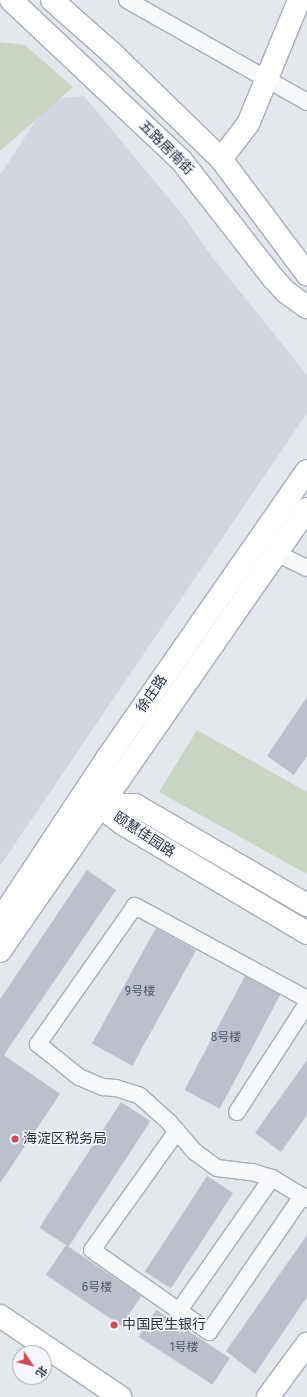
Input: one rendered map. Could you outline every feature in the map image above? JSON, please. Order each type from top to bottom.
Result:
[{"type":"street","name":"五路居南街","points":[[11,0],[180,160],[273,278],[286,292],[307,307]]},
{"type":"street","points":[[52,0],[113,54],[221,159],[307,274]]},
{"type":"street","points":[[127,0],[307,102]]},
{"type":"street","points":[[221,159],[248,124],[268,79],[298,0]]},
{"type":"street","name":"徐庄路","points":[[0,951],[93,800],[307,471]]},
{"type":"street","name":"徐庄路","points":[[0,920],[93,800],[276,553],[307,508]]},
{"type":"street","points":[[276,553],[307,568]]},
{"type":"street","name":"颐慧佳园路","points":[[93,800],[135,806],[307,905]]},
{"type":"street","name":"颐慧佳园路","points":[[93,800],[124,824],[307,933]]},
{"type":"street","points":[[177,1131],[92,1250],[178,1312],[209,1332],[305,1197],[272,1178],[252,1172],[217,1168],[195,1152],[177,1131],[140,1096],[103,1087],[80,1077],[38,1044],[135,906],[307,999]]},
{"type":"street","points":[[237,1112],[307,1004]]},
{"type":"street","points":[[178,1312],[272,1178]]},
{"type":"street","points":[[0,1316],[120,1397]]},
{"type":"street","points":[[268,1397],[307,1344]]},
{"type":"shaded area","points":[[84,96],[185,218],[213,258],[307,375],[307,413],[0,866],[0,175],[50,99]]},
{"type":"green space","points":[[0,42],[25,45],[73,87],[0,151]]},
{"type":"green space","points":[[197,730],[307,792],[307,874],[159,792]]},
{"type":"building","points":[[307,697],[307,756],[294,775],[267,756]]},
{"type":"building","points":[[87,870],[116,890],[4,1055],[60,1094],[0,1183],[0,999]]},
{"type":"building","points":[[156,928],[196,950],[132,1066],[92,1043]]},
{"type":"building","points":[[245,976],[280,995],[220,1109],[184,1090]]},
{"type":"building","points":[[307,1060],[307,1115],[281,1152],[255,1133]]},
{"type":"building","points":[[121,1102],[150,1121],[69,1247],[39,1228]]},
{"type":"building","points":[[207,1176],[233,1193],[171,1288],[145,1272]]},
{"type":"building","points":[[307,1235],[307,1297],[255,1374],[226,1351]]},
{"type":"building","points":[[66,1245],[141,1296],[121,1326],[46,1275]]},
{"type":"building","points":[[156,1310],[230,1358],[212,1385],[139,1337]]},
{"type":"place","name":"海淀区税务局","points":[[15,1139]]},
{"type":"place","name":"中国民生银行","points":[[114,1325]]}]
